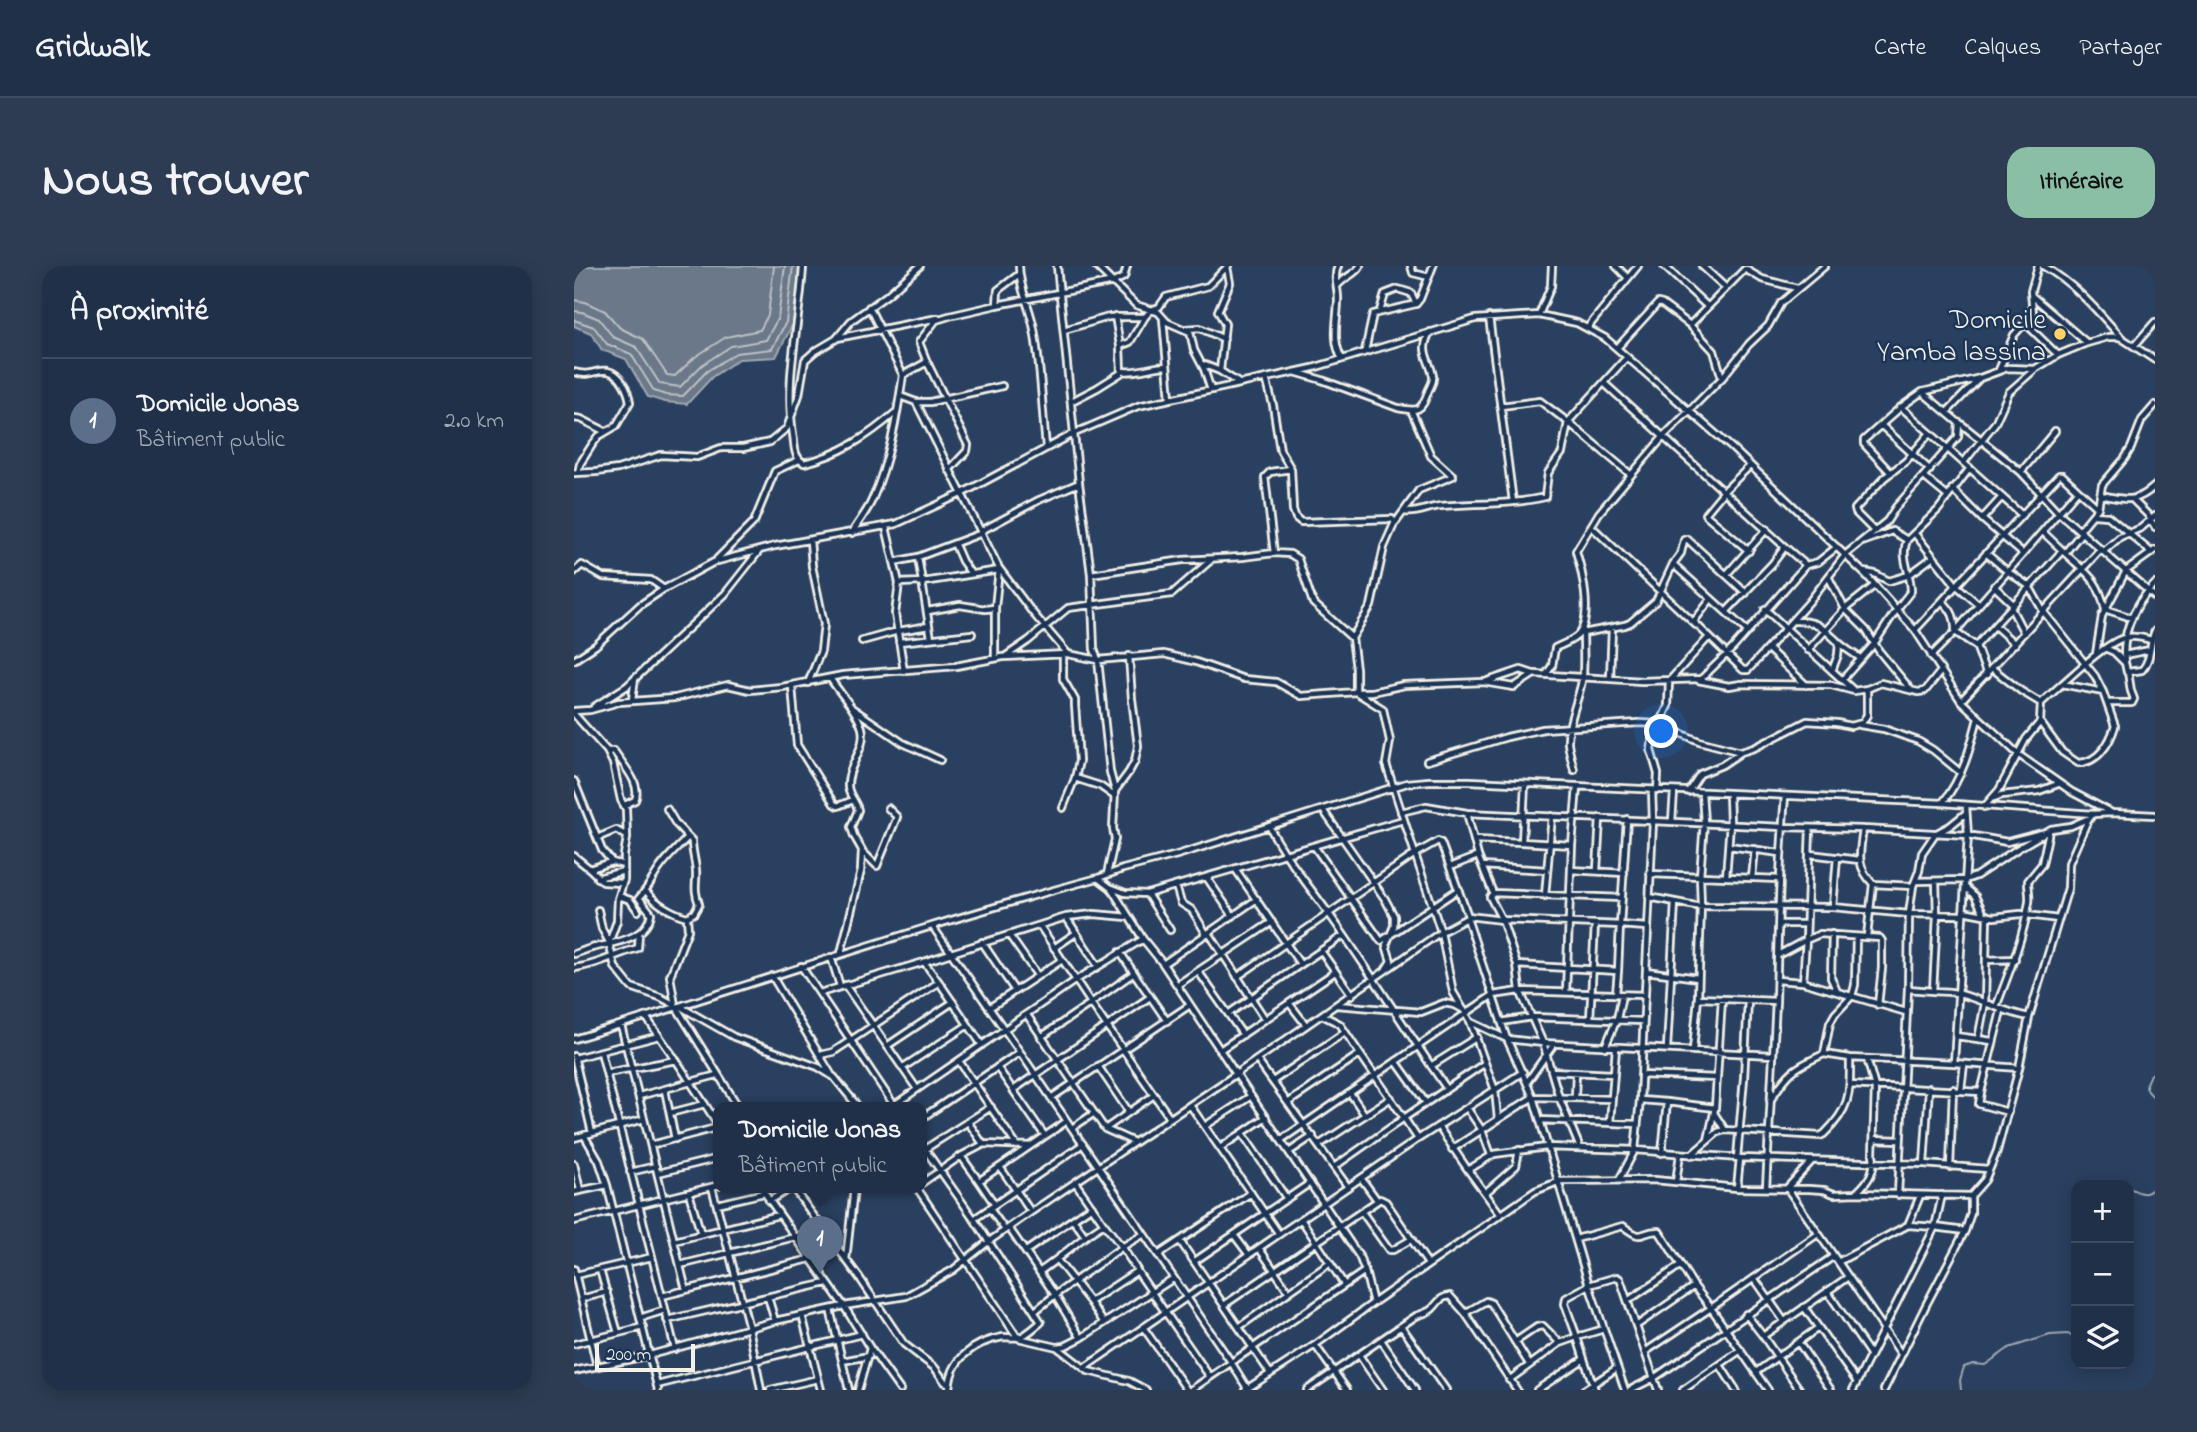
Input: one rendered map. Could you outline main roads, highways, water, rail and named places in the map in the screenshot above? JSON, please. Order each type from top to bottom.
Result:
[{"type":"water","points":[[574,266],[800,266],[800,284],[793,324],[776,357],[739,359],[712,377],[687,404],[648,397],[626,359],[602,350],[591,333],[574,326]]},
{"type":"waterway","points":[[2155,1071],[2146,1085],[2155,1098]]},
{"type":"waterway","points":[[2134,1190],[2146,1193],[2155,1187]]},
{"type":"waterway","points":[[1961,1390],[1960,1380],[1964,1367],[1973,1364],[1985,1365],[2009,1348],[2050,1335],[2071,1336]]},
{"type":"place","name":"Domicile Yamba lassina","points":[[2060,334]]},
{"type":"place","name":"Domicile Jonas","points":[[820,1274]]}]
